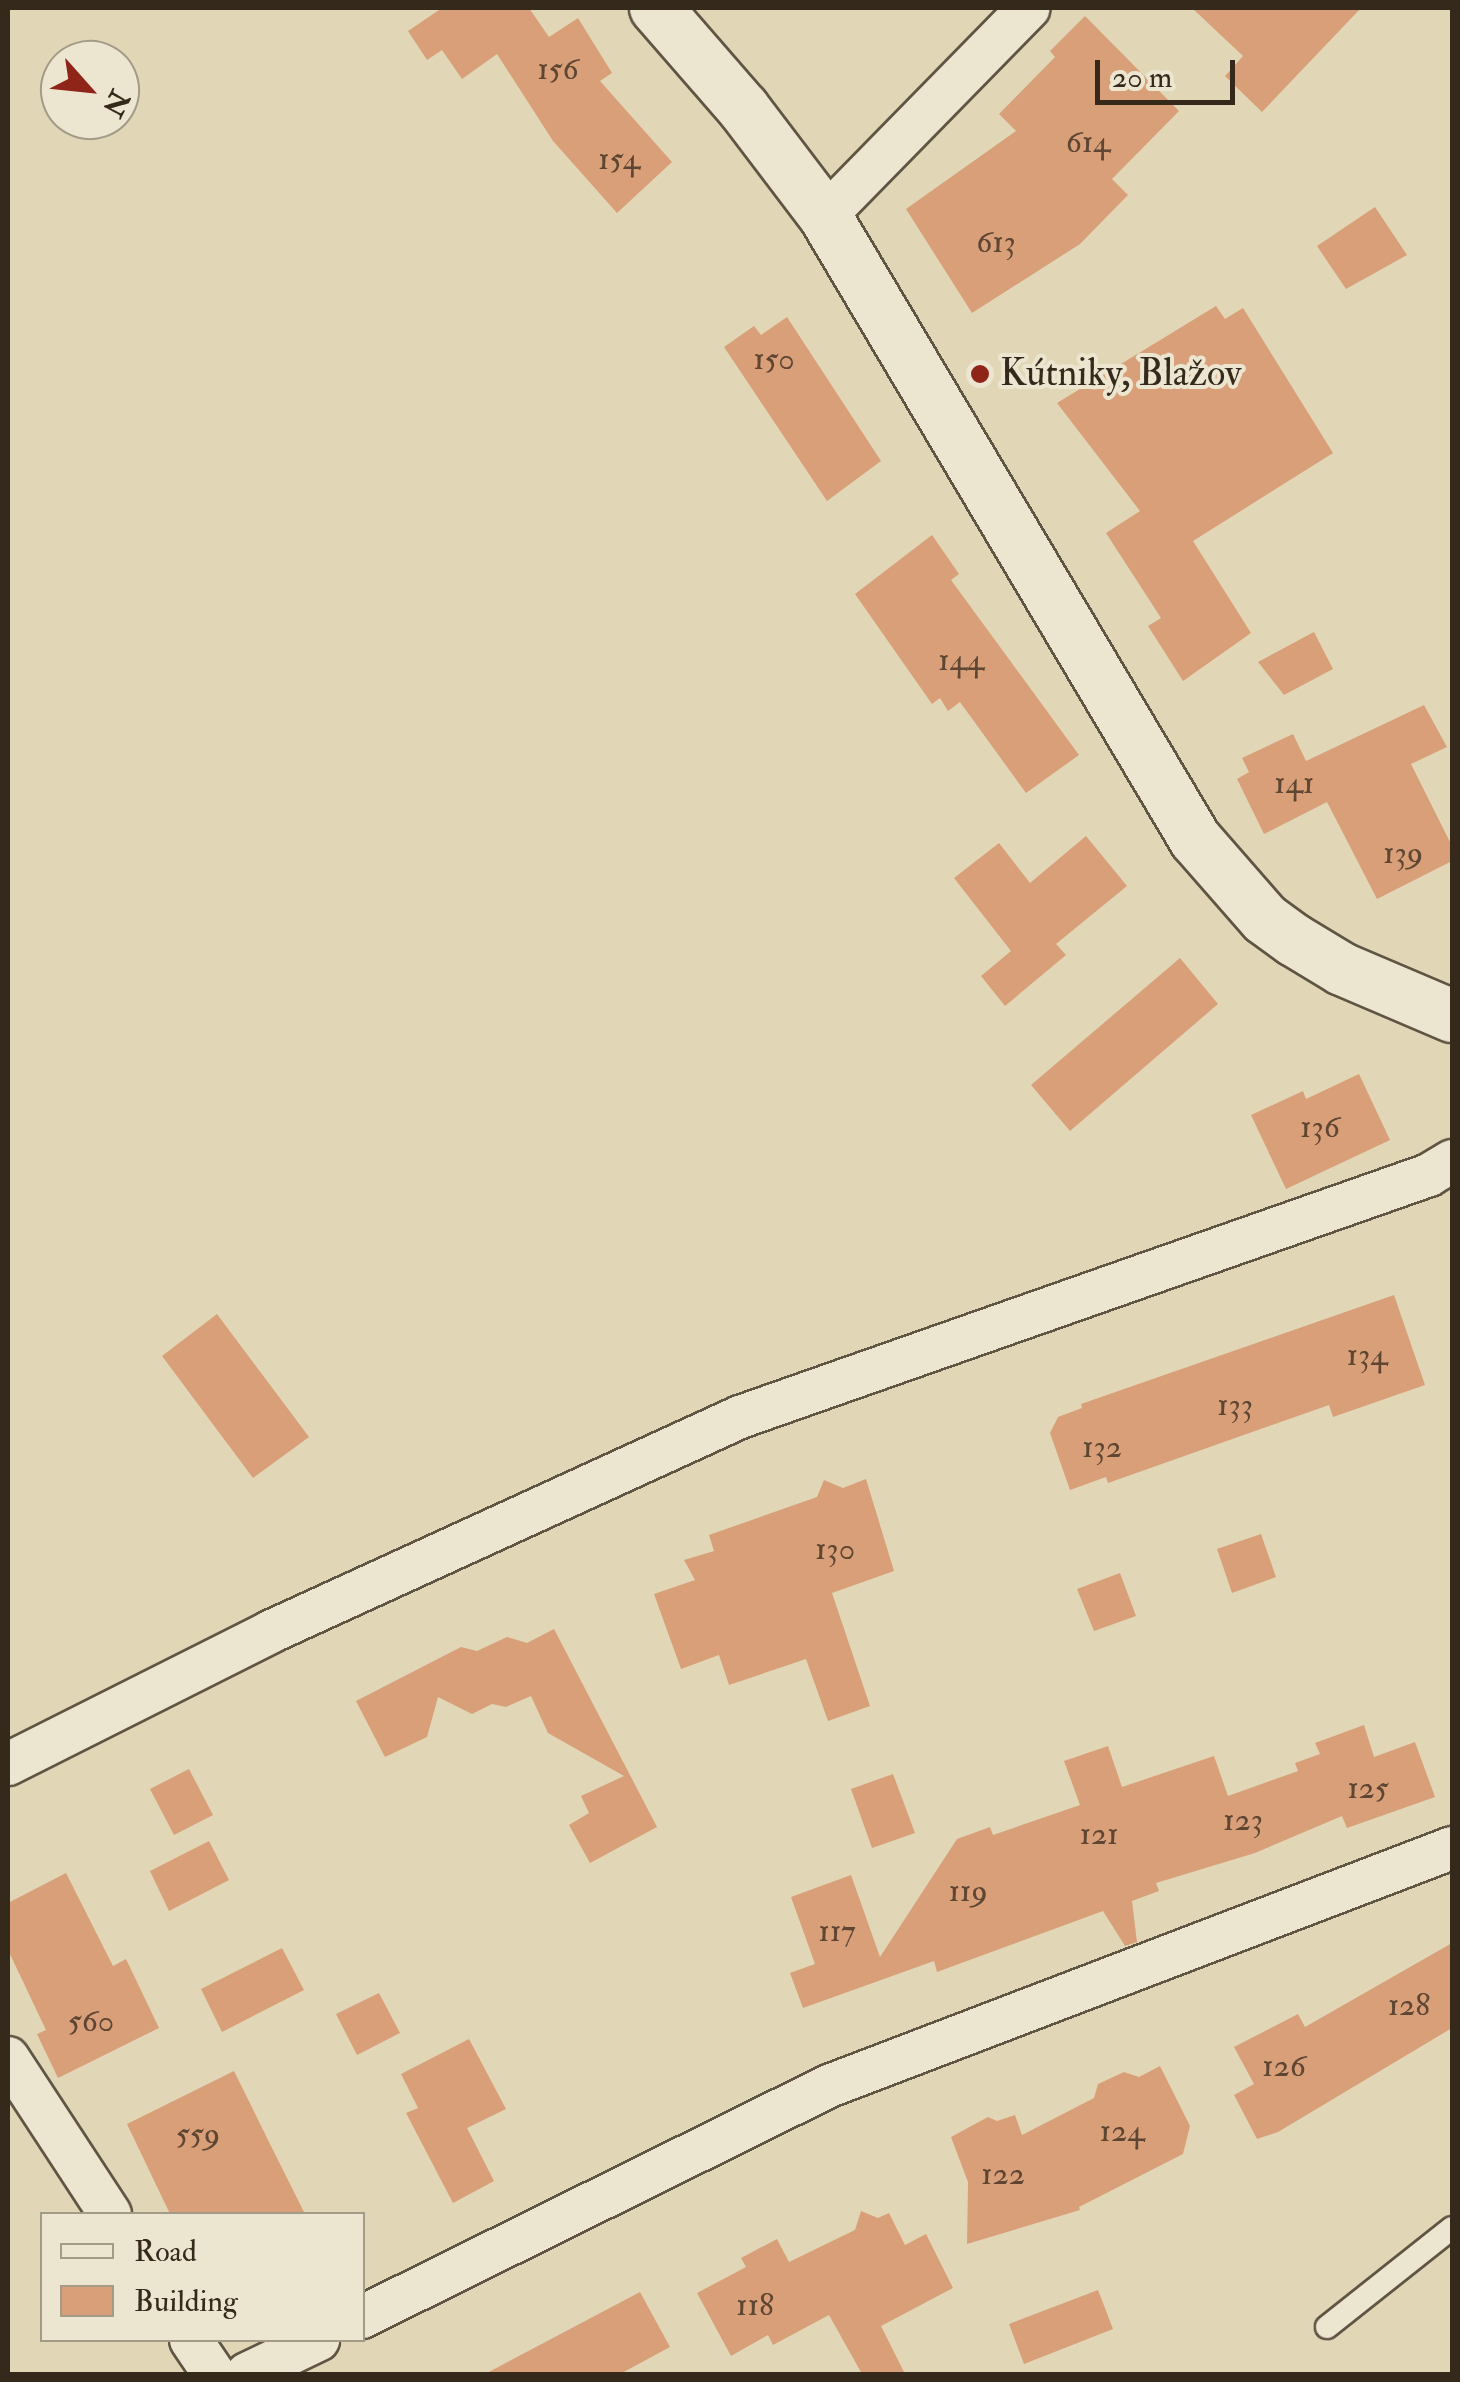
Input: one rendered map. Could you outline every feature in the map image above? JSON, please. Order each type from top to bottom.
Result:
[{"type":"street","points":[[656,8],[743,108],[825,216],[1194,838],[1265,919],[1294,940],[1342,969],[1452,1016]]},
{"type":"street","points":[[825,216],[1029,8]]},
{"type":"street","points":[[8,1764],[270,1632],[740,1417],[1410,1182],[1452,1161]]},
{"type":"street","points":[[365,2317],[829,2086],[1452,1848]]},
{"type":"street","points":[[8,2058],[109,2212]]},
{"type":"street","points":[[193,2342],[214,2374]]},
{"type":"street","points":[[247,2374],[314,2342]]},
{"type":"lane","points":[[1326,2327],[1452,2228]]},
{"type":"building","points":[[442,8],[529,8],[549,37],[578,18],[612,73],[600,81],[672,162],[617,213],[553,141],[497,54],[462,79],[442,50],[427,60],[408,31]]},
{"type":"building","points":[[1192,8],[1361,8],[1262,112],[1225,76],[1243,56]]},
{"type":"building","points":[[1085,16],[1179,111],[1112,179],[1128,195],[1080,244],[972,313],[906,209],[1016,131],[999,114],[1055,57],[1050,51]]},
{"type":"building","points":[[1375,207],[1407,255],[1346,289],[1317,246]]},
{"type":"building","points":[[1216,306],[1225,319],[1243,308],[1333,453],[1193,541],[1251,633],[1183,681],[1148,626],[1161,618],[1106,533],[1140,511],[1057,403]]},
{"type":"building","points":[[787,317],[881,461],[827,501],[724,347],[754,326],[761,335]]},
{"type":"building","points":[[932,535],[959,574],[951,580],[1079,755],[1026,793],[960,702],[948,711],[940,698],[932,704],[855,594]]},
{"type":"building","points":[[1314,632],[1333,669],[1284,695],[1258,662]]},
{"type":"building","points":[[1424,705],[1447,747],[1411,764],[1452,846],[1452,861],[1377,899],[1327,802],[1264,834],[1237,779],[1249,772],[1242,758],[1293,734],[1306,761]]},
{"type":"building","points":[[1086,836],[1127,886],[1056,944],[1066,955],[1005,1006],[981,976],[1011,951],[954,878],[999,843],[1030,883]]},
{"type":"building","points":[[1180,958],[1218,1004],[1070,1131],[1031,1085]]},
{"type":"building","points":[[1359,1074],[1390,1140],[1286,1189],[1251,1115],[1303,1091],[1306,1099]]},
{"type":"building","points":[[1394,1295],[1425,1385],[1333,1417],[1329,1405],[1108,1483],[1106,1477],[1070,1490],[1050,1433],[1058,1417],[1082,1408],[1081,1404]]},
{"type":"building","points":[[217,1314],[309,1437],[253,1478],[162,1356]]},
{"type":"building","points":[[866,1479],[894,1571],[832,1593],[870,1706],[828,1721],[806,1659],[729,1685],[719,1655],[681,1669],[654,1594],[695,1580],[684,1560],[714,1551],[709,1535],[817,1497],[824,1480],[843,1488]]},
{"type":"building","points":[[1261,1534],[1276,1577],[1232,1593],[1217,1549]]},
{"type":"building","points":[[1120,1573],[1136,1616],[1094,1631],[1077,1589]]},
{"type":"building","points":[[554,1629],[657,1827],[590,1863],[569,1825],[589,1813],[581,1796],[624,1776],[548,1733],[531,1696],[506,1707],[492,1704],[472,1714],[438,1697],[427,1737],[385,1757],[356,1701],[461,1647],[477,1651],[507,1637],[527,1643]]},
{"type":"building","points":[[1364,1725],[1374,1757],[1415,1742],[1435,1797],[1347,1828],[1342,1816],[1255,1853],[1156,1883],[1159,1891],[1132,1901],[1137,1942],[1125,1946],[1103,1911],[937,1972],[934,1961],[803,2008],[790,1973],[815,1964],[791,1897],[851,1875],[880,1957],[957,1839],[990,1827],[993,1835],[1080,1805],[1064,1761],[1108,1746],[1122,1787],[1214,1756],[1228,1796],[1298,1771],[1295,1763],[1320,1754],[1315,1743]]},
{"type":"building","points":[[189,1769],[213,1815],[174,1835],[150,1789]]},
{"type":"building","points":[[893,1774],[915,1833],[872,1848],[851,1789]]},
{"type":"building","points":[[209,1841],[229,1880],[169,1911],[150,1871]]},
{"type":"building","points":[[66,1873],[113,1966],[126,1959],[159,2028],[58,2078],[37,2034],[46,2030],[8,1950],[8,1903]]},
{"type":"building","points":[[1452,1943],[1452,2028],[1278,2132],[1257,2139],[1234,2095],[1254,2084],[1234,2047],[1298,2014],[1305,2027]]},
{"type":"building","points":[[282,1948],[304,1990],[222,2032],[201,1989]]},
{"type":"building","points":[[379,1993],[400,2033],[357,2055],[336,2014]]},
{"type":"building","points":[[469,2039],[506,2109],[467,2128],[494,2181],[453,2203],[406,2113],[418,2108],[401,2074]]},
{"type":"building","points":[[1160,2066],[1190,2126],[1183,2154],[1079,2207],[1080,2210],[967,2244],[968,2182],[951,2137],[988,2117],[997,2121],[1015,2115],[1022,2135],[1094,2098],[1098,2084],[1124,2072],[1139,2077]]},
{"type":"building","points":[[234,2071],[304,2212],[169,2212],[127,2124]]},
{"type":"building","points":[[861,2211],[878,2218],[889,2213],[905,2245],[926,2234],[953,2288],[881,2326],[905,2374],[862,2374],[829,2315],[773,2345],[768,2335],[731,2356],[697,2293],[746,2267],[741,2258],[777,2239],[789,2262],[855,2230]]},
{"type":"building","points":[[1098,2290],[1113,2329],[1024,2364],[1009,2324]]},
{"type":"building","points":[[640,2292],[670,2347],[620,2374],[485,2374]]},
{"type":"place","name":"Kútniky, Blažov","points":[[980,374]]}]
